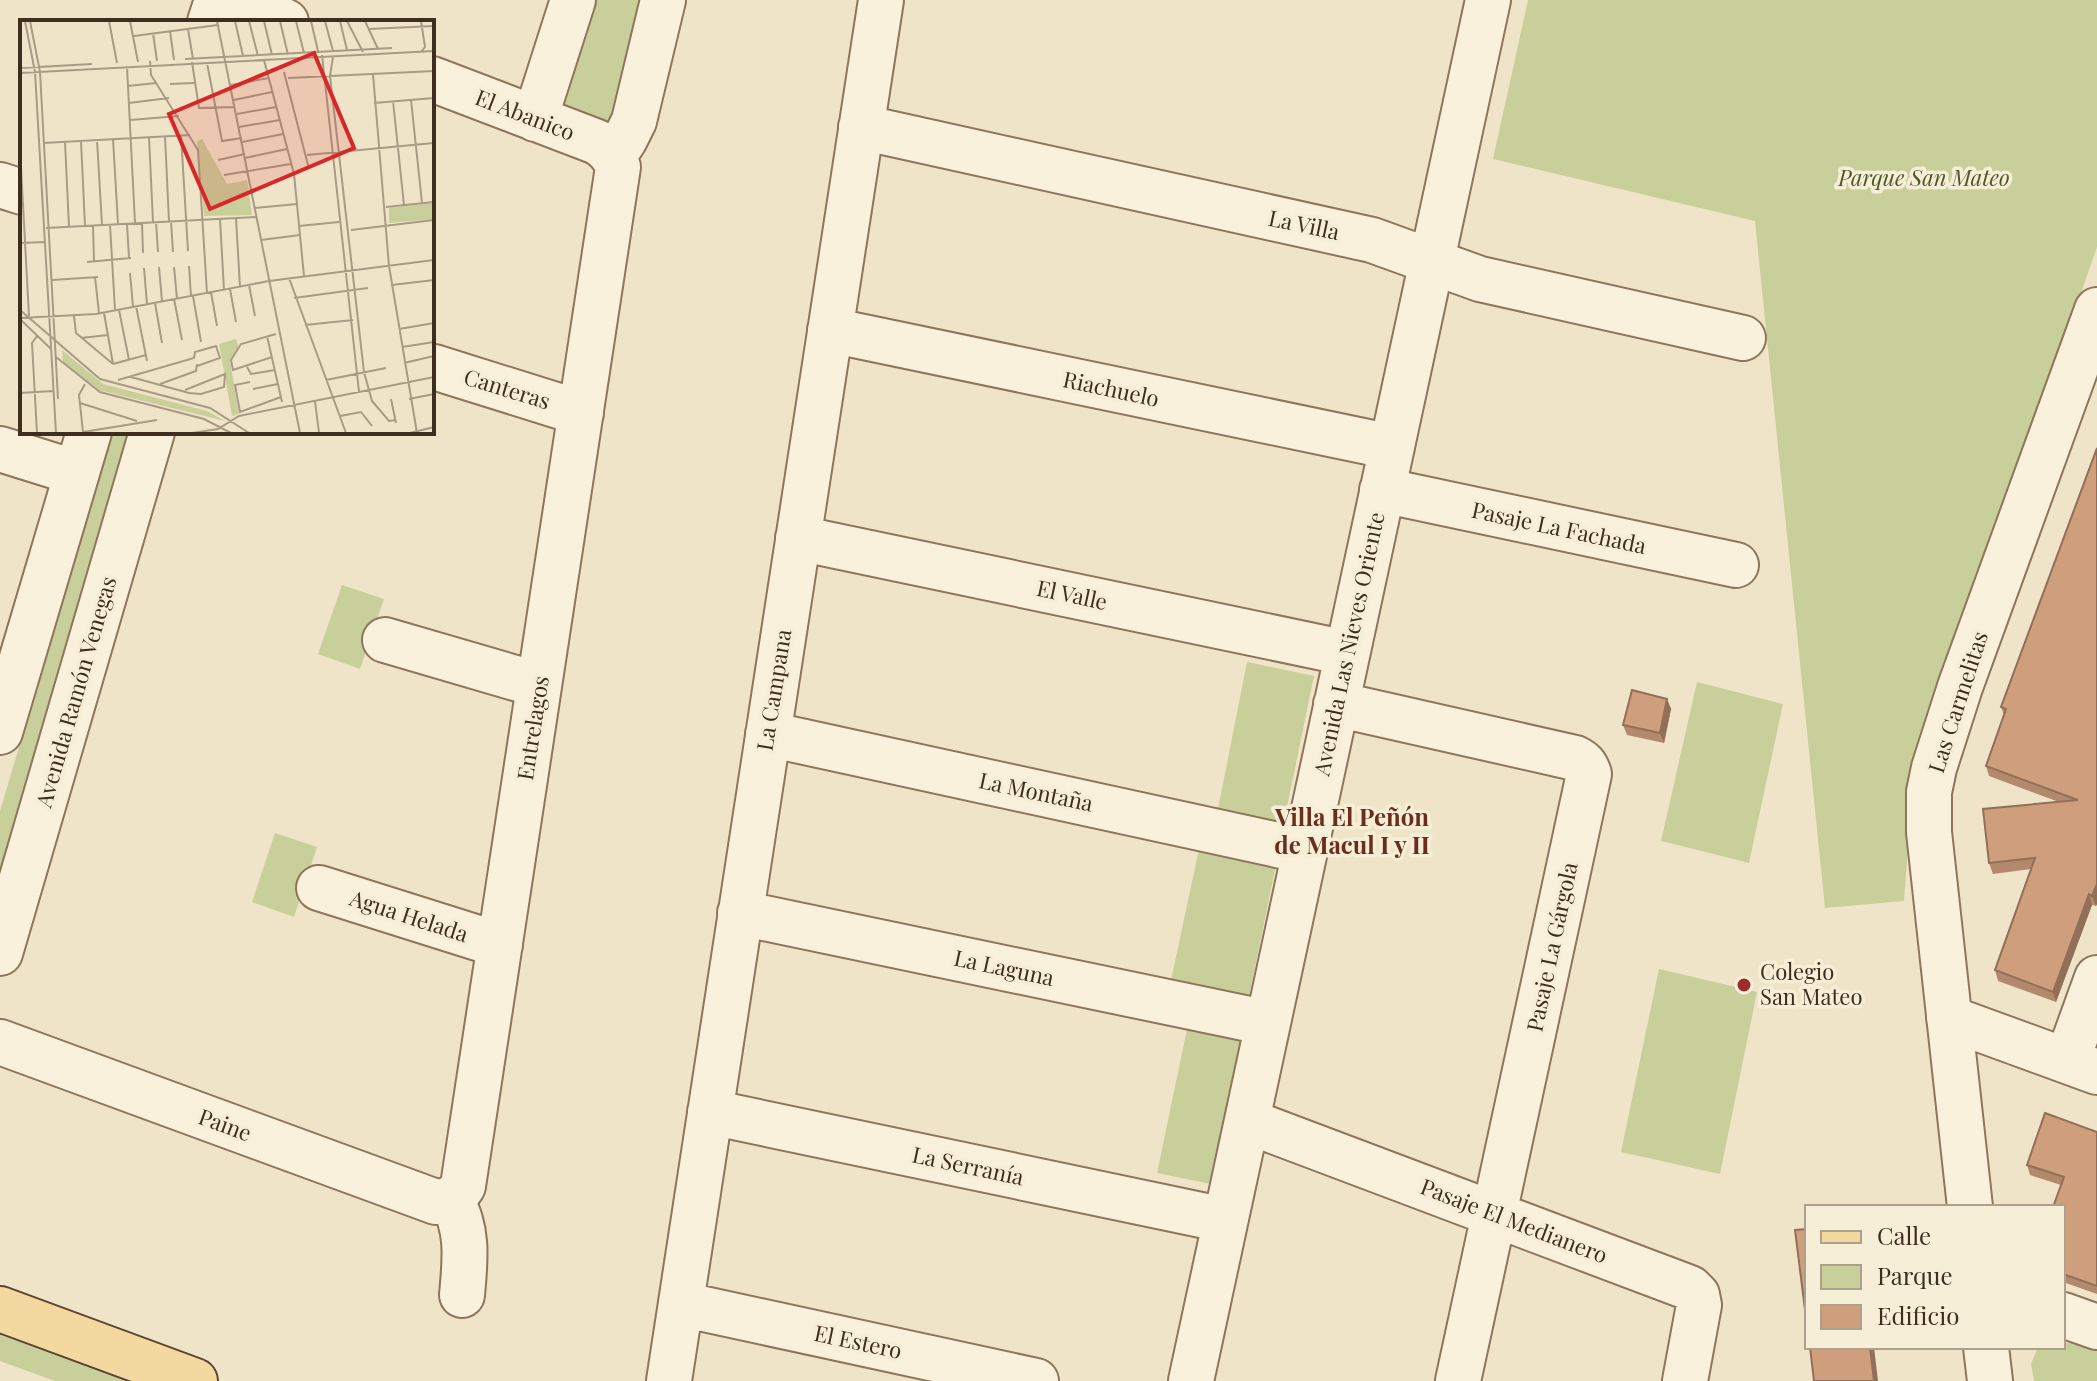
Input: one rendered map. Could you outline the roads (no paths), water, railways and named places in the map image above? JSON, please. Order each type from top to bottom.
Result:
[{"type":"main road","points":[[0,1309],[195,1381]]},
{"type":"street","points":[[211,20],[217,0]]},
{"type":"street","points":[[535,119],[573,0]]},
{"type":"street","points":[[614,156],[634,121],[663,0]]},
{"type":"street","name":"La Campana","points":[[669,1381],[881,0]]},
{"type":"street","name":"Avenida Las Nieves Oriente","points":[[1191,1381],[1488,0]]},
{"type":"street","name":"El Abanico","points":[[434,80],[597,142],[614,156]]},
{"type":"street","name":"La Villa","points":[[861,127],[1372,240],[1480,279],[1743,338]]},
{"type":"street","name":"Entrelagos","points":[[451,1199],[463,1186],[617,178],[618,167],[614,156]]},
{"type":"street","points":[[0,185],[20,191]]},
{"type":"street","name":"Las Carmelitas","points":[[1970,1205],[1929,832],[1929,792],[1960,687],[2097,310]]},
{"type":"street","name":"Riachuelo","points":[[830,330],[1392,447]]},
{"type":"street","name":"Canteras","points":[[434,367],[581,413]]},
{"type":"street","points":[[0,732],[88,434]]},
{"type":"street","name":"Avenida Ramón Venegas","points":[[0,953],[151,434]]},
{"type":"street","points":[[0,449],[77,473]]},
{"type":"street","name":"Pasaje La Fachada","points":[[1382,490],[1736,565]]},
{"type":"street","name":"El Valle","points":[[798,538],[1347,653]]},
{"type":"street","points":[[385,640],[539,685]]},
{"type":"street","name":"Pasaje La Gárgola","points":[[1336,704],[1575,758],[1587,766],[1588,782],[1458,1381]]},
{"type":"street","name":"La Montaña","points":[[768,734],[1305,851]]},
{"type":"street","name":"Agua Helada","points":[[319,888],[500,945]]},
{"type":"street","name":"La Laguna","points":[[740,913],[1268,1023]]},
{"type":"street","points":[[1949,1018],[2082,1066],[2097,978]]},
{"type":"street","name":"Paine","points":[[0,1042],[436,1202],[451,1199]]},
{"type":"street","name":"La Serranía","points":[[710,1112],[1225,1220]]},
{"type":"street","name":"Pasaje El Medianero","points":[[1247,1121],[1690,1288],[1697,1295],[1699,1305],[1685,1381]]},
{"type":"street","points":[[451,1199],[458,1211],[465,1238],[462,1295]]},
{"type":"street","name":"El Estero","points":[[681,1304],[1036,1381]]},
{"type":"street","points":[[2065,1316],[2097,1327]]},
{"type":"street","points":[[1986,1349],[1990,1381]]},
{"type":"place","name":"Colegio San Mateo","points":[[1744,985]]},
{"type":"district","name":"Villa El Peñón de Macul I y II","points":[[1352,832]]},
{"type":"park label","name":"Parque San Mateo","points":[[1924,178]]}]
